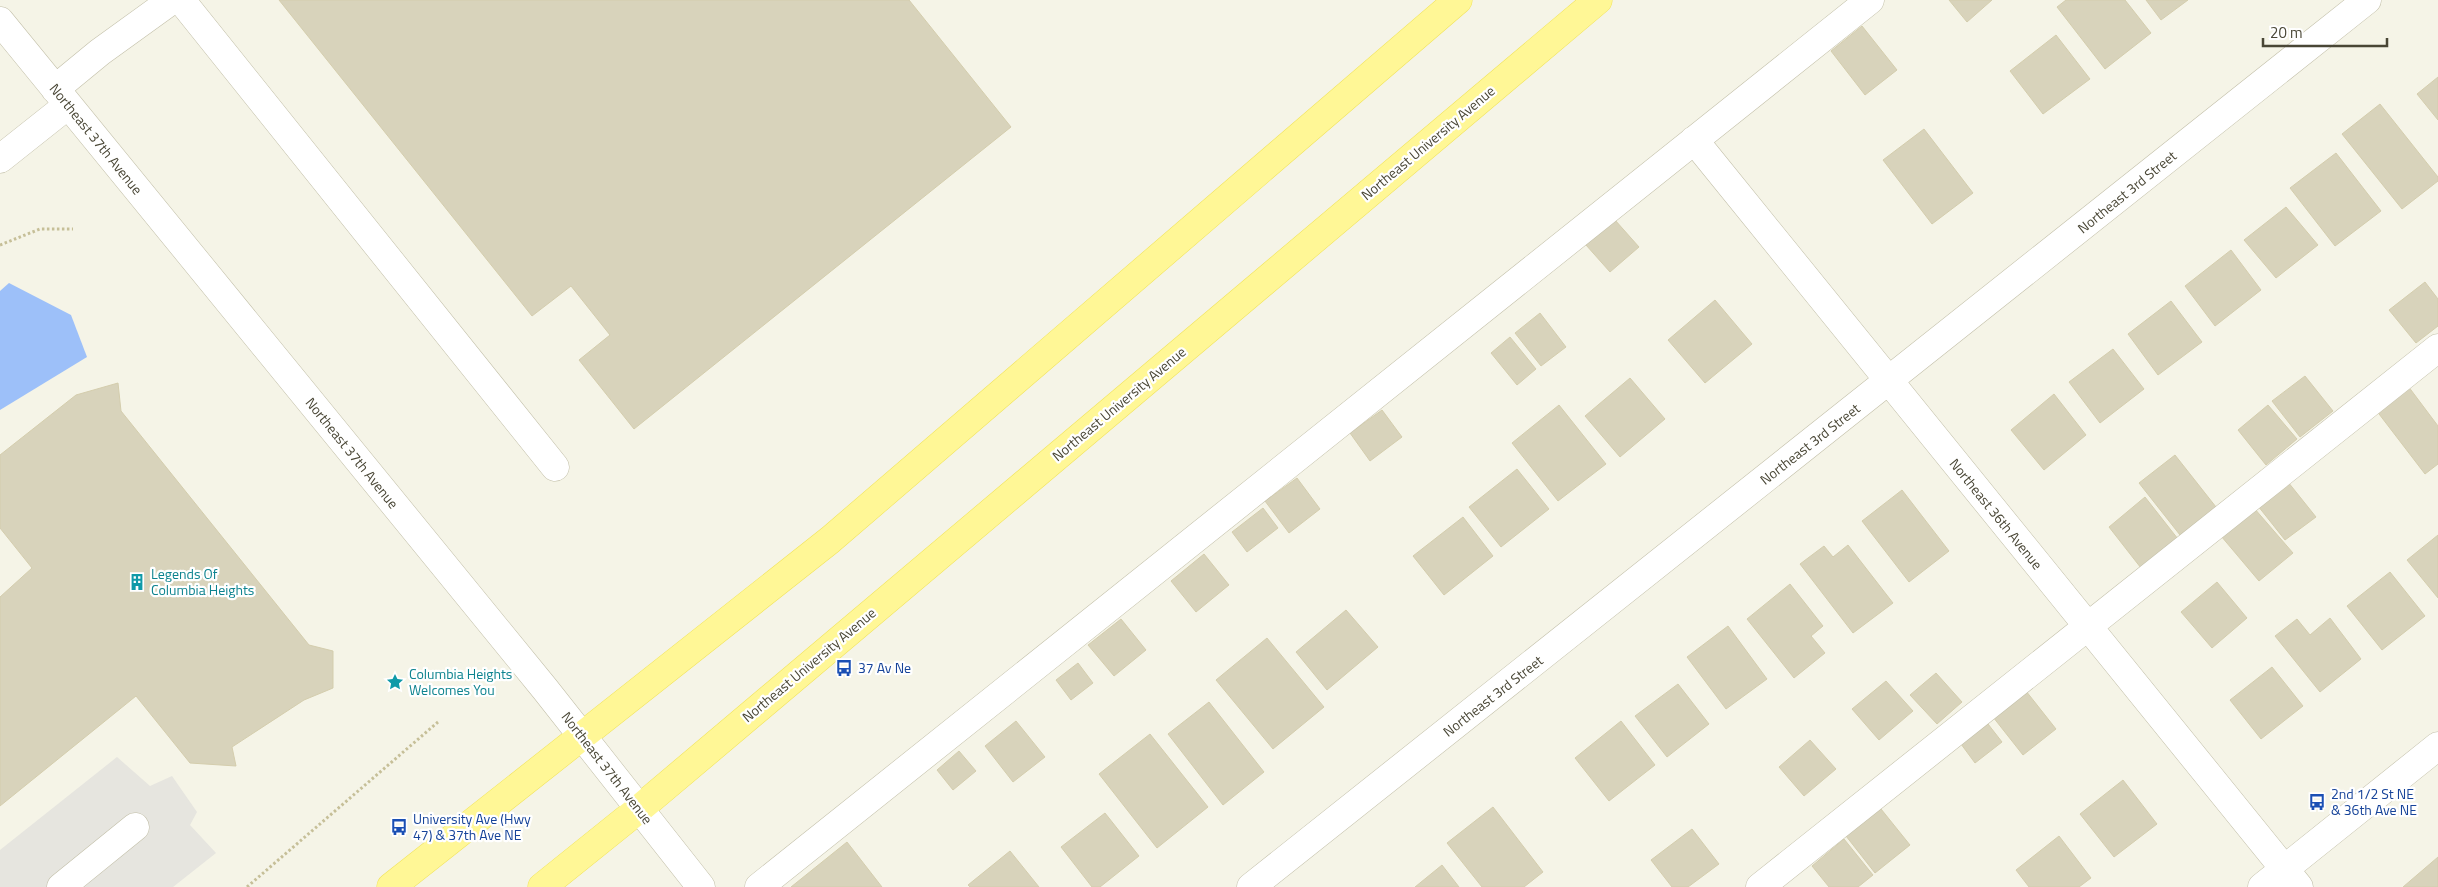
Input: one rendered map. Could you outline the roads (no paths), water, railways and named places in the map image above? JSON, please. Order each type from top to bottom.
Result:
[{"type":"main road","points":[[391,887],[830,540],[1458,0]]},
{"type":"main road","name":"Northeast University Avenue","points":[[542,887],[639,809],[1598,0]]},
{"type":"street","points":[[0,159],[61,97],[100,52],[172,0]]},
{"type":"street","points":[[181,0],[555,467]]},
{"type":"street","points":[[759,887],[1870,0]]},
{"type":"street","name":"Northeast 3rd Street","points":[[1251,887],[1889,382],[2367,0]]},
{"type":"street","name":"Northeast 37th Avenue","points":[[0,21],[582,737],[701,887]]},
{"type":"street","name":"Northeast 36th Avenue","points":[[1694,140],[2292,878]]},
{"type":"street","points":[[1760,887],[2438,348]]},
{"type":"street","points":[[2262,887],[2292,878],[2438,746]]},
{"type":"street","points":[[61,887],[135,827]]},
{"type":"water","points":[[9,283],[71,315],[87,357],[0,410],[0,291]]},
{"type":"place","name":"Legends Of Columbia Heights","points":[[137,582]]},
{"type":"place","name":"37 Av Ne","points":[[844,668]]},
{"type":"place","name":"Columbia Heights Welcomes You","points":[[395,682]]},
{"type":"place","name":"2nd 1/2 St NE & 36th Ave NE","points":[[2317,802]]},
{"type":"place","name":"University Ave (Hwy 47) & 37th Ave NE","points":[[399,827]]}]
